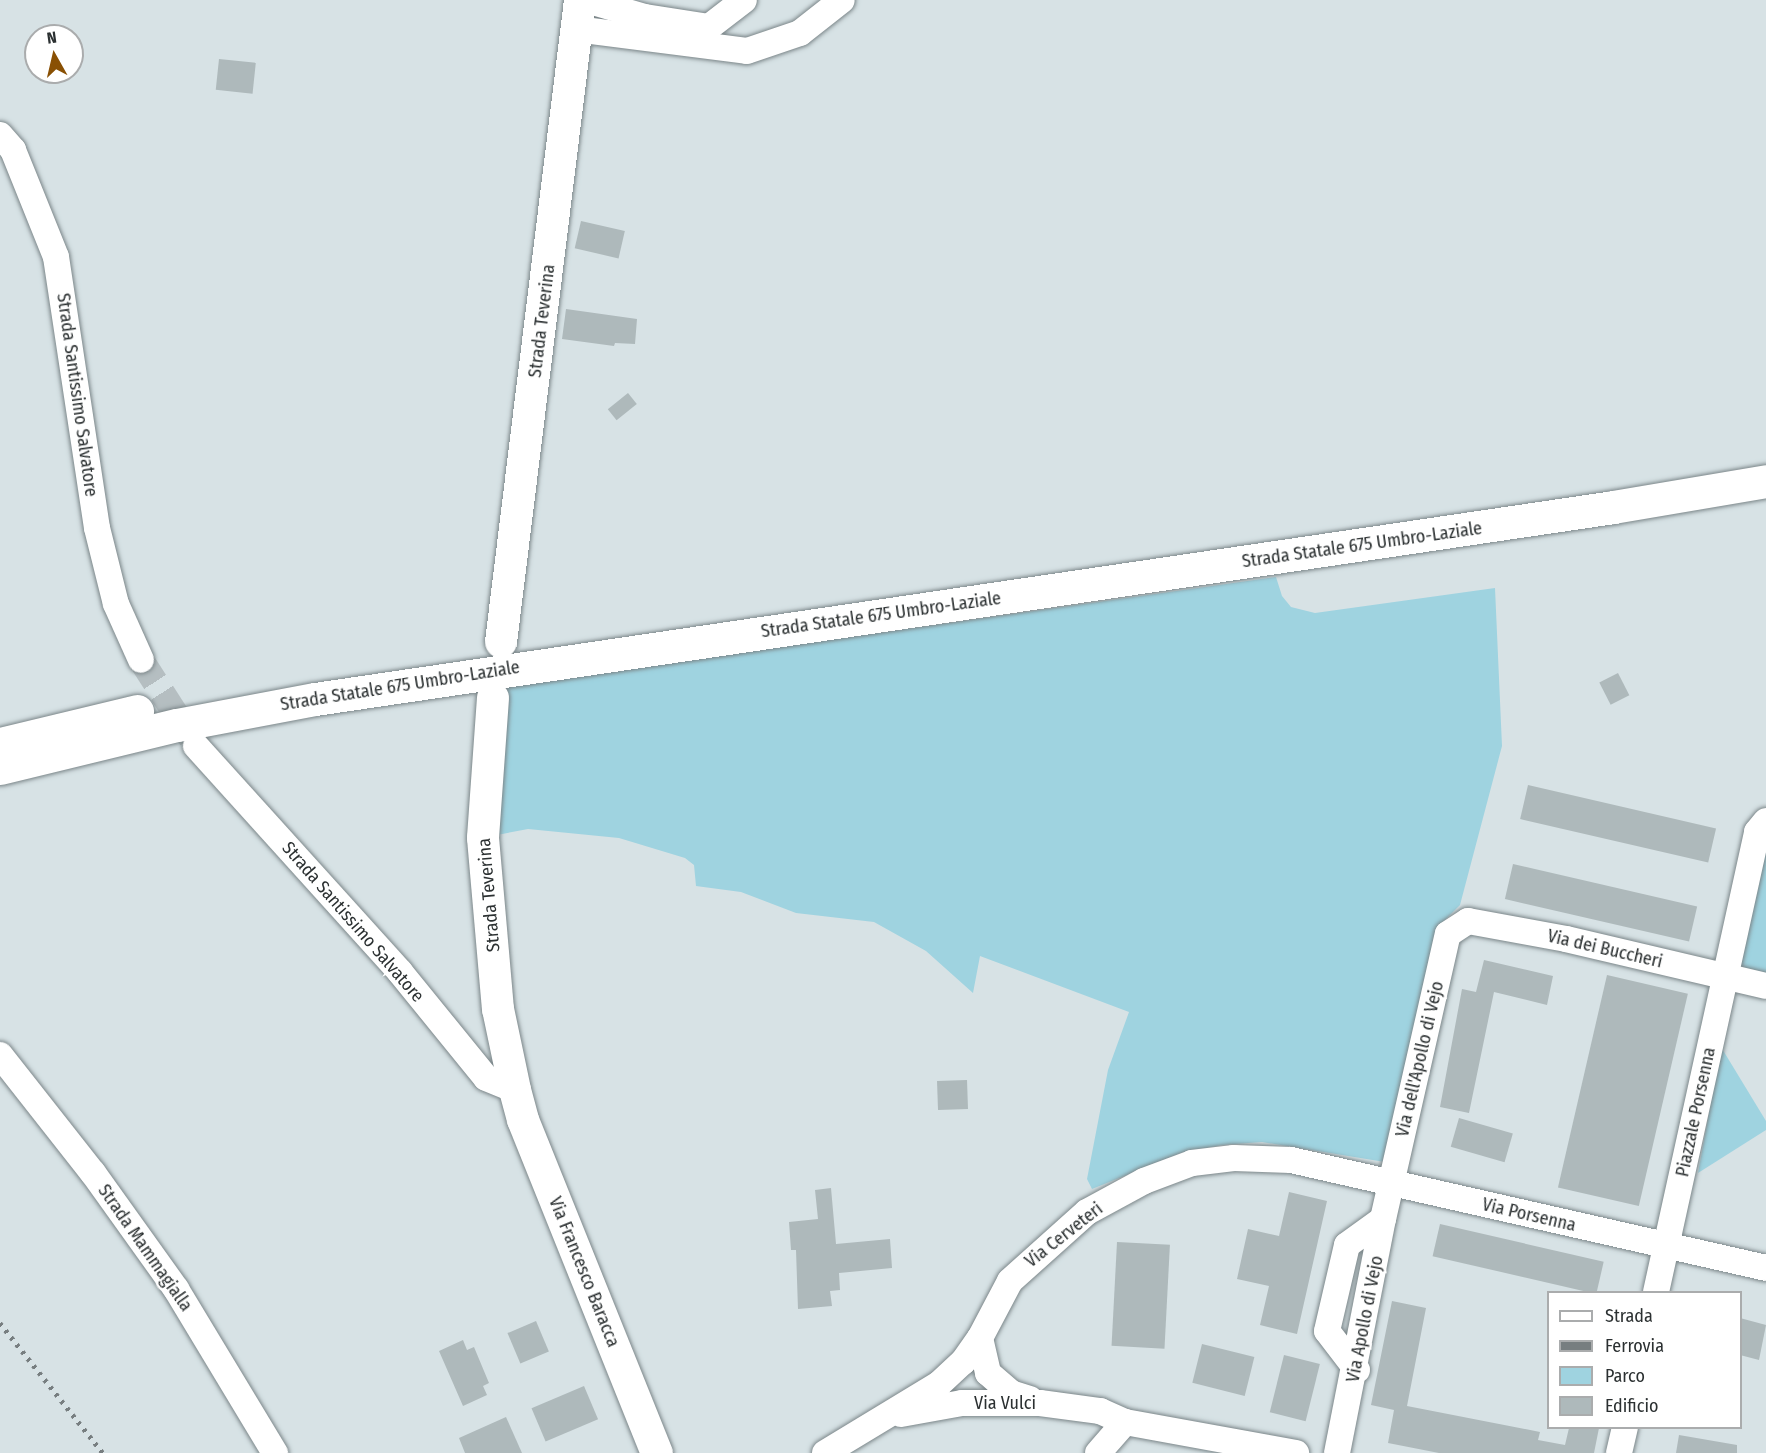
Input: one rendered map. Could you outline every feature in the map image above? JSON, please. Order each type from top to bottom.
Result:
[{"type":"highway","name":"Strada Statale 675 Umbro-Laziale","points":[[0,744],[174,702],[311,676],[1596,488],[1766,459]]},
{"type":"highway","name":"Strada Statale 675 Umbro-Laziale","points":[[0,768],[177,725],[315,699],[1602,509],[1766,481]]},
{"type":"main road","name":"Strada Teverina","points":[[501,642],[578,15]]},
{"type":"main road","name":"Strada Teverina","points":[[493,698],[483,838],[498,1009],[514,1090]]},
{"type":"main road","name":"Via Francesco Baracca","points":[[514,1090],[657,1453]]},
{"type":"street","points":[[586,0],[645,17],[709,27],[744,0]]},
{"type":"street","points":[[578,15],[747,51],[800,33],[842,0]]},
{"type":"street","name":"Strada Santissimo Salvatore","points":[[0,135],[13,150],[56,257],[97,528],[116,604],[141,660]]},
{"type":"street","name":"Strada Santissimo Salvatore","points":[[196,746],[400,972],[486,1078],[514,1090]]},
{"type":"street","name":"Piazzale Porsenna","points":[[1666,1246],[1757,832],[1766,821]]},
{"type":"street","name":"Via dei Buccheri","points":[[1448,934],[1468,921],[1566,939],[1766,986]]},
{"type":"street","name":"Via dell'Apollo di Vejo","points":[[1391,1185],[1448,934]]},
{"type":"street","name":"Strada Mammagialla","points":[[0,1055],[93,1173],[176,1288],[274,1453]]},
{"type":"street","name":"Via Cerveteri","points":[[825,1453],[939,1384],[963,1362],[980,1338],[1010,1281],[1024,1266],[1087,1212],[1144,1181],[1192,1163],[1234,1158],[1291,1160],[1391,1185]]},
{"type":"street","name":"Via Apollo di Vejo","points":[[1337,1453],[1356,1370],[1391,1185]]},
{"type":"street","name":"Via Porsenna","points":[[1391,1185],[1766,1268]]},
{"type":"street","points":[[1356,1370],[1328,1331],[1347,1245],[1383,1219]]},
{"type":"street","points":[[1656,1291],[1666,1246]]},
{"type":"street","points":[[980,1338],[988,1373],[1011,1393],[1040,1403]]},
{"type":"street","name":"Via Vulci","points":[[884,1418],[962,1403],[1040,1403],[1100,1411],[1125,1422],[1296,1453]]},
{"type":"street","points":[[1098,1453],[1108,1437],[1125,1422]]},
{"type":"street","points":[[1619,1453],[1625,1429]]},
{"type":"green space","points":[[1276,577],[1282,596],[1291,607],[1315,613],[1495,588],[1502,746],[1460,905],[1443,922],[1433,943],[1385,1162],[1262,1142],[1222,1145],[1181,1153],[1092,1189],[1087,1179],[1108,1070],[1129,1012],[980,956],[973,993],[926,951],[874,922],[796,913],[741,892],[696,886],[694,865],[685,858],[619,838],[528,829],[497,835],[502,686]]},
{"type":"green space","points":[[1766,834],[1766,973],[1741,967],[1737,958]]},
{"type":"green space","points":[[1721,1047],[1766,1121],[1766,1130],[1698,1173]]},
{"type":"building","points":[[219,59],[256,63],[253,94],[216,90]]},
{"type":"building","points":[[581,221],[625,231],[619,258],[575,248]]},
{"type":"building","points":[[566,309],[637,319],[635,344],[615,343],[614,346],[562,339]]},
{"type":"building","points":[[628,393],[637,404],[617,420],[608,409]]},
{"type":"building","points":[[1618,673],[1629,695],[1611,705],[1599,683]]},
{"type":"building","points":[[1528,785],[1716,828],[1708,863],[1520,819]]},
{"type":"building","points":[[1513,864],[1697,907],[1689,942],[1505,899]]},
{"type":"building","points":[[1484,960],[1553,976],[1547,1005],[1494,992],[1469,1113],[1440,1107],[1462,989],[1476,992]]},
{"type":"building","points":[[1607,975],[1688,994],[1639,1206],[1558,1187]]},
{"type":"building","points":[[967,1080],[968,1109],[938,1110],[937,1081]]},
{"type":"building","points":[[1459,1118],[1513,1133],[1505,1162],[1451,1147]]},
{"type":"building","points":[[831,1188],[836,1244],[890,1239],[892,1268],[839,1273],[840,1290],[830,1291],[832,1306],[798,1309],[796,1250],[791,1250],[789,1222],[818,1219],[815,1190]]},
{"type":"building","points":[[1289,1192],[1327,1201],[1297,1334],[1260,1325],[1269,1286],[1237,1279],[1248,1229],[1279,1236]]},
{"type":"building","points":[[1440,1224],[1604,1262],[1597,1291],[1584,1291],[1433,1256]]},
{"type":"building","points":[[1117,1242],[1170,1245],[1164,1349],[1112,1346]]},
{"type":"building","points":[[1392,1301],[1426,1308],[1407,1406],[1540,1432],[1538,1440],[1565,1445],[1569,1429],[1599,1429],[1594,1453],[1439,1453],[1388,1443],[1394,1410],[1371,1405]]},
{"type":"building","points":[[1742,1319],[1766,1325],[1759,1360],[1742,1356]]},
{"type":"building","points":[[536,1321],[549,1351],[520,1363],[507,1333]]},
{"type":"building","points":[[463,1340],[467,1350],[474,1347],[489,1383],[483,1386],[487,1395],[463,1406],[439,1351]]},
{"type":"building","points":[[1202,1344],[1254,1357],[1245,1396],[1192,1383]]},
{"type":"building","points":[[1284,1355],[1320,1364],[1306,1421],[1270,1412]]},
{"type":"building","points":[[584,1386],[598,1419],[546,1441],[532,1408]]},
{"type":"building","points":[[506,1417],[522,1453],[465,1453],[459,1438]]},
{"type":"building","points":[[1679,1435],[1737,1445],[1737,1453],[1676,1453]]},
{"type":"tunnel","points":[[141,660],[191,738]]},
{"type":"railway","points":[[0,1323],[103,1453]]}]
